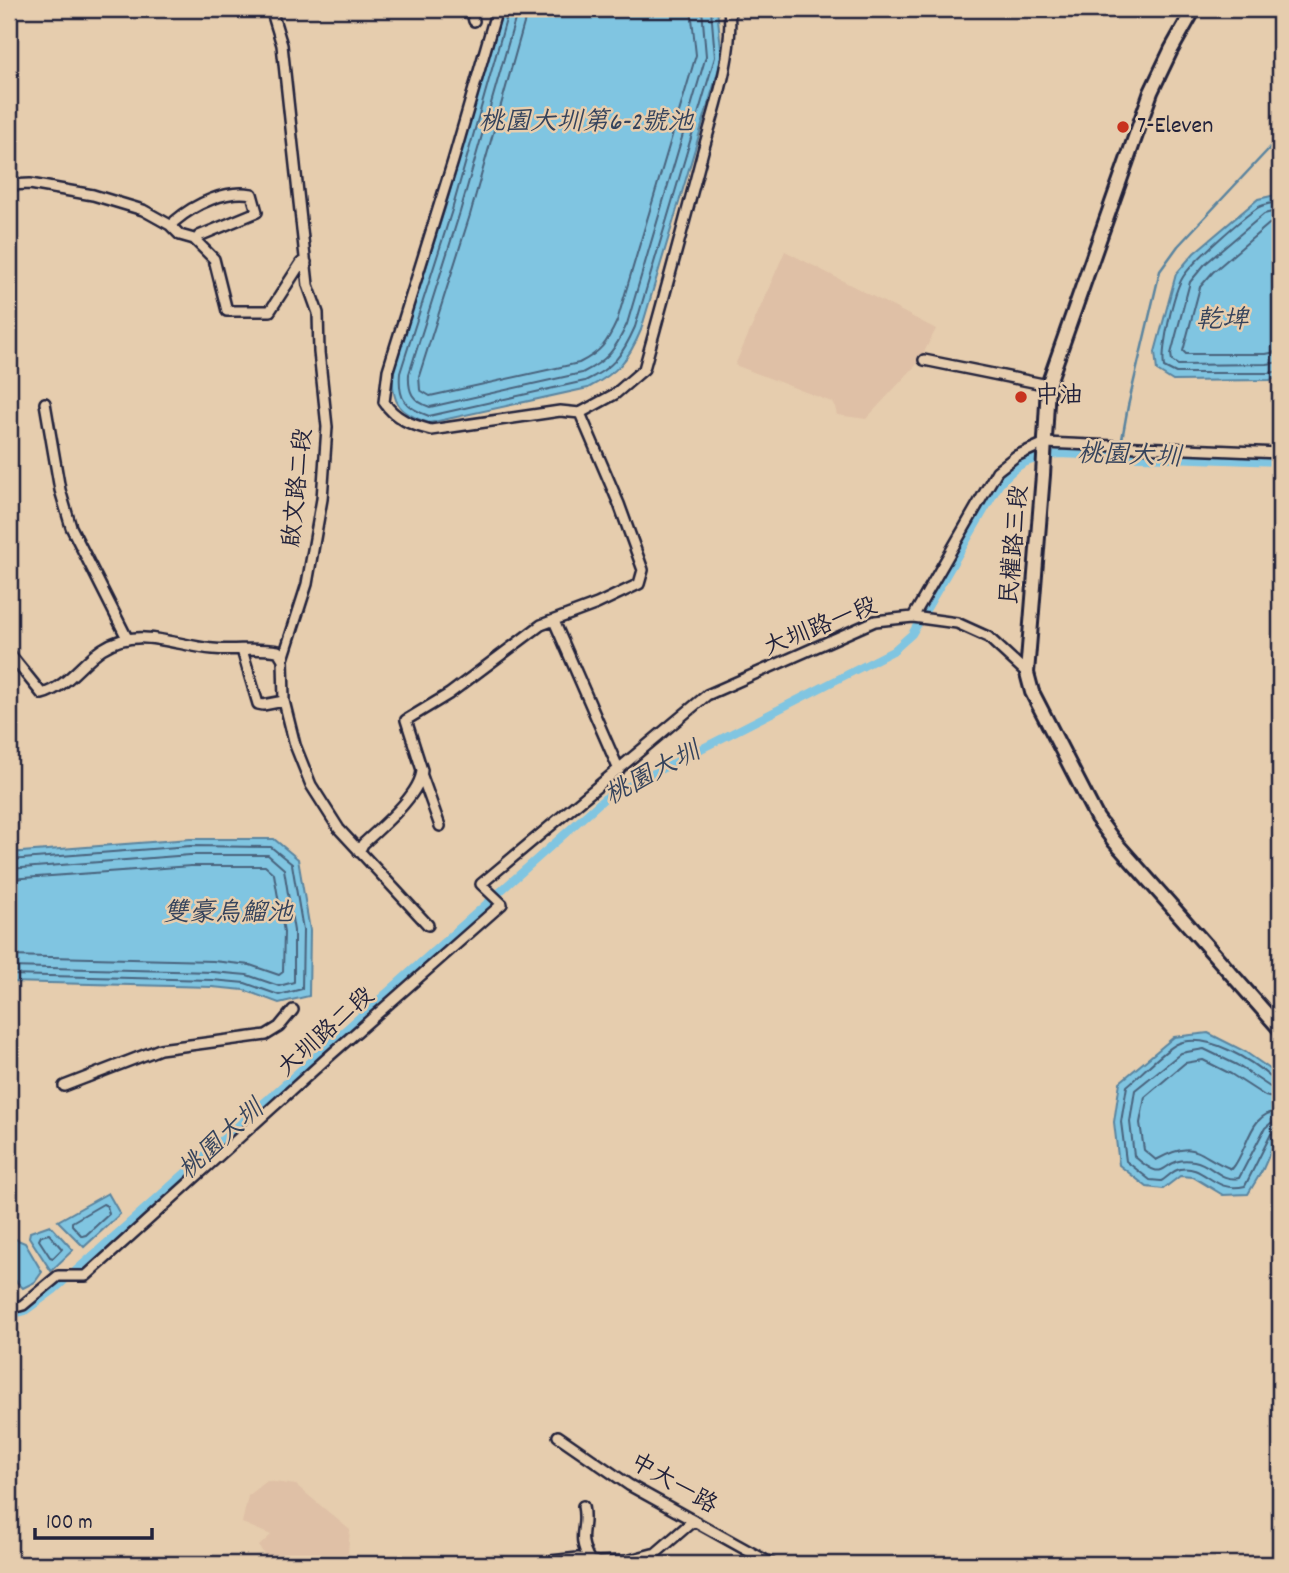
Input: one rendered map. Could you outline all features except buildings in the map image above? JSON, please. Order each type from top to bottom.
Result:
[{"type":"street","name":"啟文路二段","points":[[271,9],[282,45],[309,285],[318,313],[327,427],[323,499],[307,584],[283,659],[284,701],[295,745],[311,785],[359,852],[428,925]]},
{"type":"street","points":[[471,9],[474,21]]},
{"type":"street","points":[[497,9],[446,186],[388,370],[384,402],[390,411],[410,424],[431,430],[560,411],[580,413],[615,394],[643,369],[714,111],[728,46],[729,9]]},
{"type":"street","name":"民權路三段","points":[[1195,9],[1151,92],[1048,384],[1027,673],[1032,692],[1097,818],[1114,841],[1280,1029]]},
{"type":"street","points":[[9,185],[30,184],[93,195],[143,210],[170,225],[180,235],[194,239],[214,259],[226,311],[270,311],[300,263],[306,262]]},
{"type":"street","points":[[175,221],[187,211],[230,193],[252,194],[257,212],[199,236]]},
{"type":"street","points":[[924,360],[1048,384]]},
{"type":"street","points":[[45,403],[60,489],[71,527],[127,638]]},
{"type":"street","points":[[440,826],[406,720],[449,694],[549,620],[554,621],[639,584],[643,570],[620,503],[580,413]]},
{"type":"street","name":"大圳路一段","points":[[502,904],[481,884],[707,695],[876,621],[915,617],[997,471],[1016,456],[1045,443],[1280,453]]},
{"type":"street","points":[[915,617],[957,623],[988,637],[1027,673]]},
{"type":"street","points":[[554,621],[619,770]]},
{"type":"street","points":[[9,653],[42,694],[53,691],[101,649],[127,638],[173,640],[194,647],[242,650],[257,648],[278,651],[283,659]]},
{"type":"street","points":[[242,650],[258,704],[284,701]]},
{"type":"street","points":[[359,852],[363,844],[407,799],[422,776]]},
{"type":"street","name":"大圳路二段","points":[[9,1309],[31,1300],[58,1276],[86,1276],[502,904]]},
{"type":"street","points":[[64,1086],[160,1049],[266,1035],[279,1027],[293,1010]]},
{"type":"street","name":"中大一路","points":[[558,1436],[629,1485],[772,1564]]},
{"type":"street","points":[[583,1506],[583,1551],[590,1562]]},
{"type":"street","points":[[551,1561],[578,1558],[590,1562],[627,1561],[656,1553],[693,1521]]},
{"type":"shaded area","points":[[785,251],[936,329],[919,362],[866,419],[837,415],[834,403],[735,365]]},
{"type":"shaded area","points":[[267,1481],[296,1485],[350,1530],[348,1553],[340,1564],[261,1564],[268,1561],[259,1546],[271,1535],[242,1523],[248,1496]]},
{"type":"water","name":"桃園大圳第6-2號池","points":[[503,9],[717,9],[722,58],[641,330],[621,365],[588,388],[429,423],[410,415],[399,406],[394,392],[393,371],[445,208]]},
{"type":"water","name":"乾埤","points":[[1280,194],[1280,377],[1270,380],[1173,381],[1157,371],[1155,352],[1176,274],[1194,253],[1258,199]]},
{"type":"water","name":"雙豪烏鰡池","points":[[190,839],[274,839],[298,859],[310,930],[309,996],[279,1003],[244,990],[212,987],[9,982],[9,853]]},
{"type":"water","points":[[1208,1033],[1244,1051],[1280,1076],[1280,1130],[1263,1169],[1248,1194],[1223,1195],[1193,1177],[1180,1176],[1163,1189],[1147,1187],[1119,1165],[1114,1122],[1120,1082],[1174,1037]]},
{"type":"water","points":[[108,1193],[120,1214],[84,1247],[58,1221]]},
{"type":"water","points":[[50,1225],[73,1250],[51,1271],[29,1237],[30,1232]]},
{"type":"water","points":[[13,1238],[25,1243],[42,1272],[35,1282],[23,1288],[9,1275],[9,1240]]},
{"type":"waterway","points":[[1119,456],[1160,271],[1178,246],[1280,137]]},
{"type":"waterway","name":"桃園大圳","points":[[9,1315],[25,1311],[54,1290],[605,798],[893,651],[912,634],[999,485],[1019,466],[1058,454],[1280,462]]},
{"type":"place","name":"7-Eleven","points":[[1123,127]]},
{"type":"place","name":"中油","points":[[1021,397]]}]
